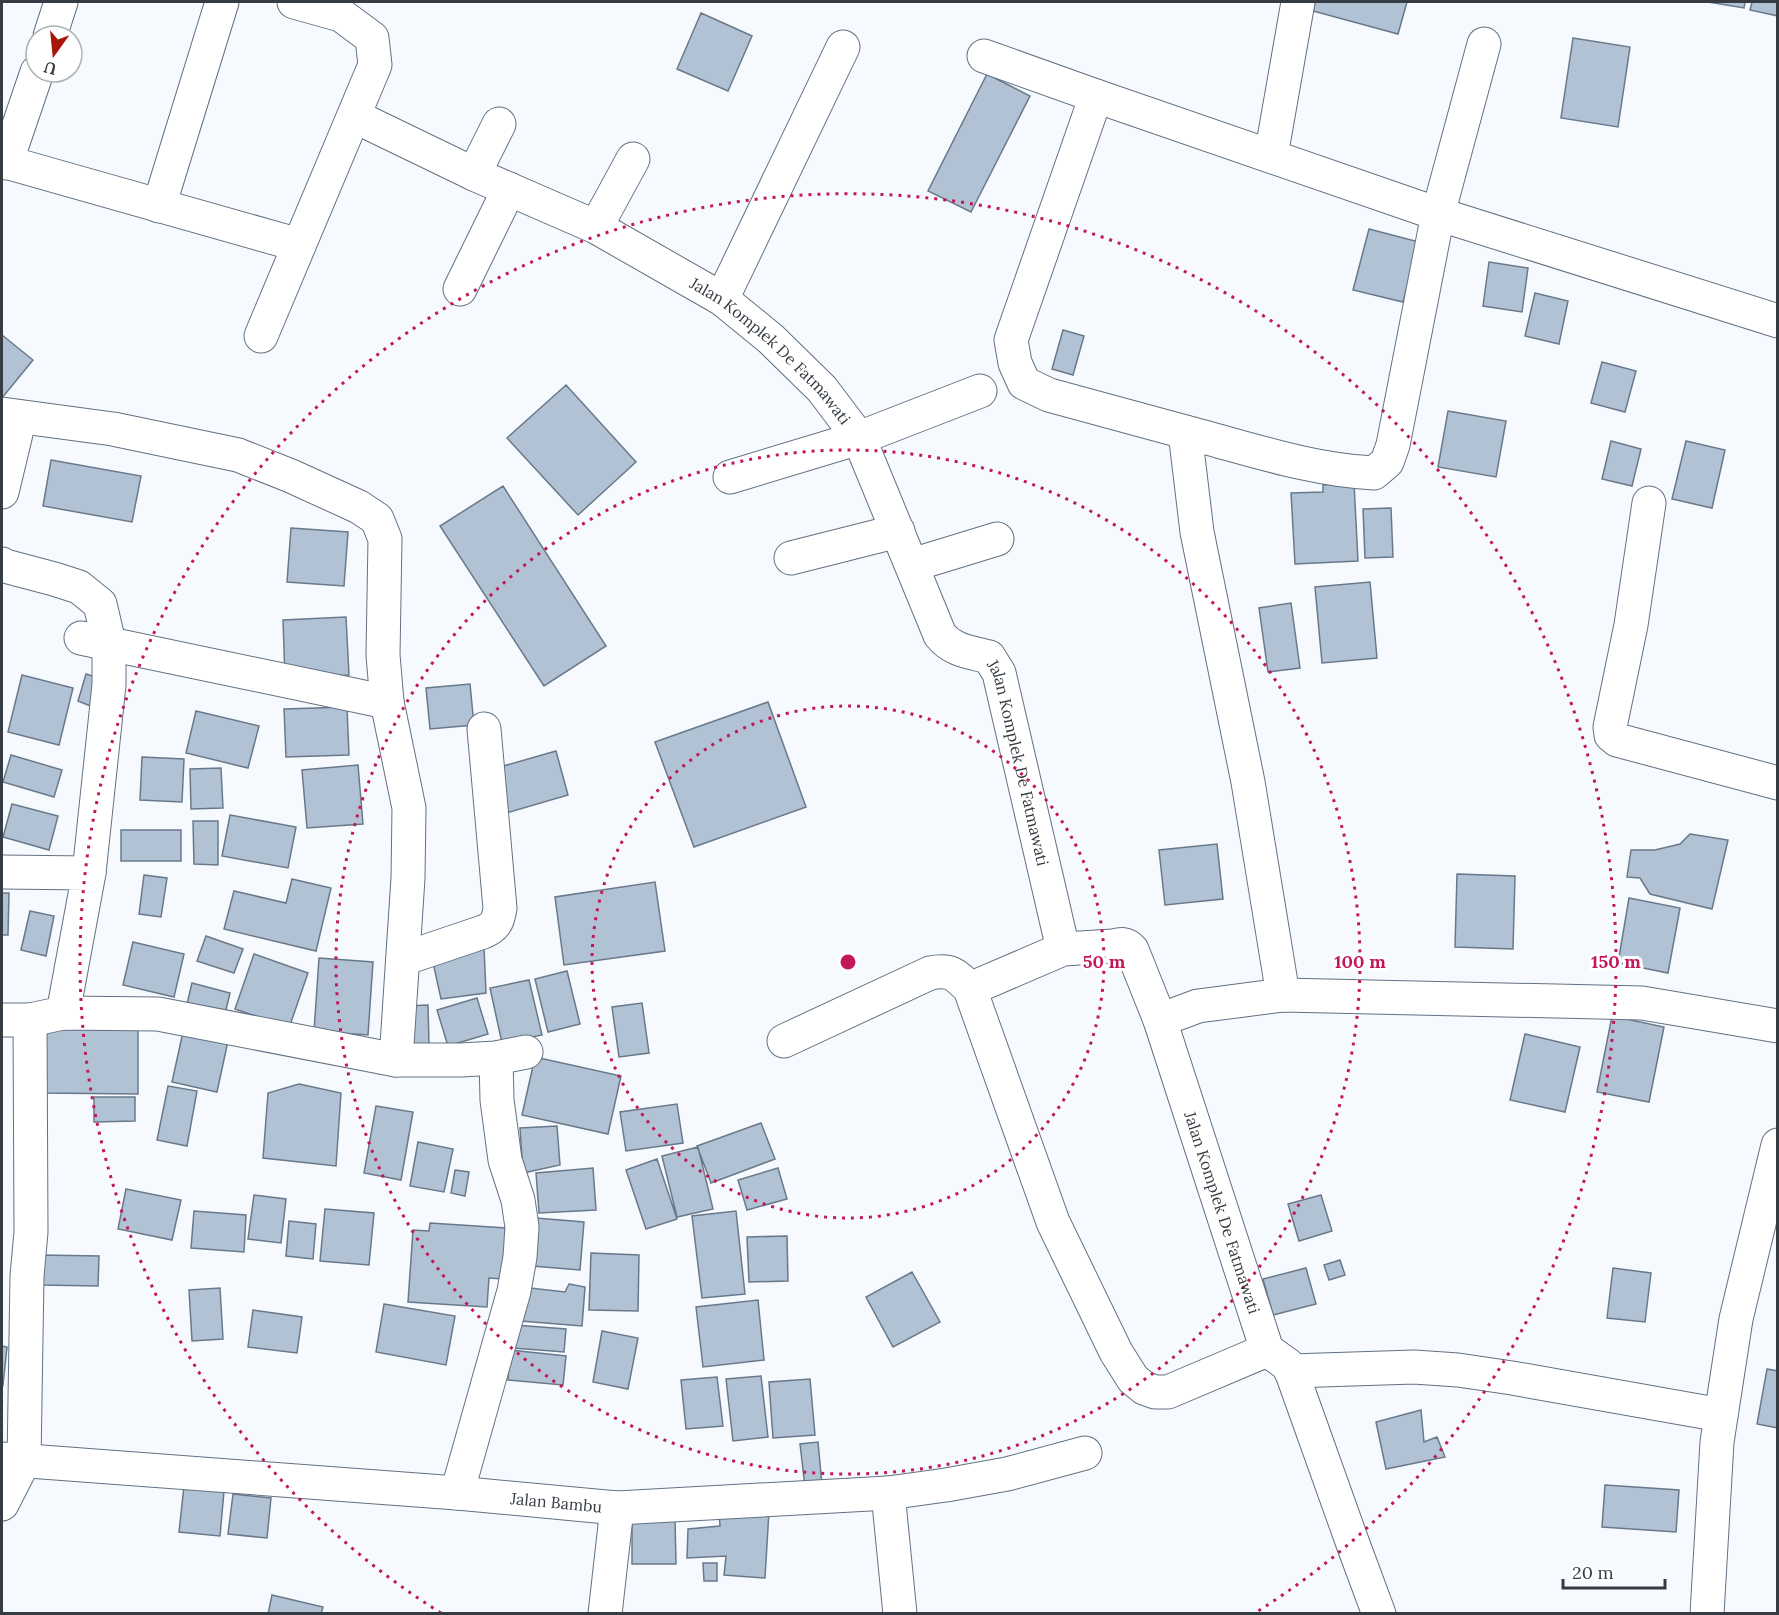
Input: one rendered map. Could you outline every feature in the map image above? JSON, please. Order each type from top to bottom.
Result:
[{"type":"street","points":[[54,24],[61,2]]},
{"type":"street","points":[[159,206],[222,2]]},
{"type":"street","points":[[261,336],[375,64],[372,38],[341,15],[294,2]]},
{"type":"street","points":[[1271,156],[1298,2]]},
{"type":"street","points":[[1096,96],[1011,340],[1016,363],[1024,383],[1049,395],[1306,464],[1374,473],[1387,462],[1393,445],[1438,214],[1484,44]]},
{"type":"street","points":[[722,299],[843,47]]},
{"type":"street","points":[[984,56],[1438,214],[1778,321]]},
{"type":"street","points":[[33,84],[4,162],[299,245]]},
{"type":"street","name":"Jalan Komplek De Fatmawati","points":[[354,116],[474,174],[596,227],[722,299],[771,339],[822,389],[859,438],[940,634],[948,644],[958,649],[989,657],[999,673],[1063,948],[1120,944],[1132,950],[1160,1020],[1279,1360],[1379,1614]]},
{"type":"street","points":[[474,174],[499,124]]},
{"type":"street","points":[[596,227],[633,159]]},
{"type":"street","points":[[460,289],[509,189]]},
{"type":"street","points":[[730,477],[859,438],[980,391]]},
{"type":"street","points":[[2,487],[11,416],[113,429],[238,455],[291,476],[358,507],[377,519],[385,539],[383,656],[387,702],[409,808],[408,878],[396,1060]]},
{"type":"street","points":[[1185,432],[1197,532],[1248,782],[1283,995]]},
{"type":"street","points":[[1648,503],[1630,625],[1610,727],[1611,735],[1617,740],[1778,783]]},
{"type":"street","points":[[791,558],[898,531]]},
{"type":"street","points":[[912,565],[997,539]]},
{"type":"street","points":[[2,564],[79,587],[100,604],[95,641],[109,685],[89,873],[63,1013]]},
{"type":"street","points":[[95,641],[387,702]]},
{"type":"street","points":[[403,959],[483,933],[494,928],[498,920],[500,908],[484,729]]},
{"type":"street","points":[[2,872],[89,873]]},
{"type":"street","points":[[970,989],[1063,948]]},
{"type":"street","points":[[784,1041],[930,973],[942,970],[953,972],[970,989],[1053,1222],[1116,1352],[1133,1379],[1144,1388],[1155,1392],[1168,1392],[1279,1360],[1458,1370],[1721,1415]]},
{"type":"street","points":[[1160,1020],[1198,1006],[1283,995],[1642,1003],[1778,1026]]},
{"type":"street","points":[[2,1504],[13,1460],[14,1276],[31,1232],[16,1020],[63,1013],[158,1014],[396,1060],[461,1060],[511,1055],[497,1100],[505,1160],[518,1200],[522,1227],[520,1257],[514,1292],[457,1493]]},
{"type":"street","points":[[1707,1614],[1717,1443],[1721,1415],[1736,1319],[1778,1145]]},
{"type":"street","name":"Jalan Bambu","points":[[13,1460],[457,1493],[617,1508],[888,1492],[946,1485],[1007,1473],[1086,1453]]},
{"type":"street","points":[[888,1492],[900,1614]]},
{"type":"street","points":[[605,1614],[617,1508]]},
{"type":"building","points":[[1315,2],[1407,2],[1398,34],[1313,11]]},
{"type":"building","points":[[1708,2],[1745,2],[1744,8]]},
{"type":"building","points":[[1752,2],[1778,2],[1778,16],[1750,10]]},
{"type":"building","points":[[701,13],[752,36],[728,91],[677,69]]},
{"type":"building","points":[[1573,38],[1630,47],[1618,127],[1561,118]]},
{"type":"building","points":[[987,74],[1030,96],[971,212],[928,191]]},
{"type":"building","points":[[1369,229],[1419,242],[1403,302],[1353,290]]},
{"type":"building","points":[[1489,262],[1528,268],[1522,312],[1483,306]]},
{"type":"building","points":[[1535,293],[1568,301],[1559,344],[1525,336]]},
{"type":"building","points":[[1063,330],[1084,336],[1073,375],[1052,369]]},
{"type":"building","points":[[2,335],[33,360],[2,398]]},
{"type":"building","points":[[1602,362],[1636,371],[1625,412],[1591,403]]},
{"type":"building","points":[[566,385],[636,462],[578,515],[507,438]]},
{"type":"building","points":[[1448,411],[1506,421],[1496,477],[1438,467]]},
{"type":"building","points":[[1611,441],[1641,449],[1632,486],[1602,479]]},
{"type":"building","points":[[1686,441],[1725,450],[1712,508],[1672,499]]},
{"type":"building","points":[[51,460],[141,476],[132,522],[43,506]]},
{"type":"building","points":[[1354,483],[1358,561],[1295,564],[1291,493],[1323,492],[1323,485]]},
{"type":"building","points":[[503,486],[606,646],[544,686],[440,526]]},
{"type":"building","points":[[1391,508],[1393,557],[1365,558],[1363,509]]},
{"type":"building","points":[[291,528],[348,532],[344,586],[287,582]]},
{"type":"building","points":[[1370,582],[1377,658],[1322,663],[1315,587]]},
{"type":"building","points":[[1291,603],[1300,668],[1268,672],[1259,608]]},
{"type":"building","points":[[346,617],[349,675],[285,678],[283,620]]},
{"type":"building","points":[[86,674],[102,679],[93,707],[78,701]]},
{"type":"building","points":[[22,675],[73,688],[59,745],[8,732]]},
{"type":"building","points":[[470,684],[474,725],[430,729],[426,688]]},
{"type":"building","points":[[768,702],[806,807],[694,847],[655,742]]},
{"type":"building","points":[[347,707],[349,755],[286,757],[284,709]]},
{"type":"building","points":[[196,711],[259,726],[248,768],[186,753]]},
{"type":"building","points":[[556,751],[568,795],[506,813],[493,769]]},
{"type":"building","points":[[11,755],[62,770],[54,797],[3,782]]},
{"type":"building","points":[[142,757],[184,759],[182,802],[140,800]]},
{"type":"building","points":[[358,765],[363,824],[307,828],[302,770]]},
{"type":"building","points":[[221,768],[223,808],[191,809],[190,769]]},
{"type":"building","points":[[12,804],[58,816],[49,850],[3,837]]},
{"type":"building","points":[[230,815],[296,827],[288,868],[222,856]]},
{"type":"building","points":[[193,821],[218,821],[218,865],[194,864]]},
{"type":"building","points":[[121,830],[181,830],[181,861],[121,861]]},
{"type":"building","points":[[1690,834],[1728,840],[1712,909],[1650,894],[1640,878],[1627,877],[1631,850],[1655,850],[1680,844]]},
{"type":"building","points":[[1217,844],[1223,899],[1165,905],[1159,850]]},
{"type":"building","points":[[1457,874],[1515,876],[1513,949],[1455,947]]},
{"type":"building","points":[[144,875],[167,878],[161,917],[139,914]]},
{"type":"building","points":[[292,879],[331,888],[316,951],[224,929],[234,891],[286,903]]},
{"type":"building","points":[[655,882],[665,951],[564,965],[555,897]]},
{"type":"building","points":[[2,893],[9,893],[8,935],[2,935]]},
{"type":"building","points":[[1629,898],[1680,908],[1668,973],[1618,963]]},
{"type":"building","points":[[30,911],[54,916],[46,956],[21,950]]},
{"type":"building","points":[[206,936],[243,949],[234,973],[197,961]]},
{"type":"building","points":[[133,942],[184,954],[174,997],[123,985]]},
{"type":"building","points":[[484,947],[486,993],[441,999],[432,958]]},
{"type":"building","points":[[254,954],[308,973],[289,1028],[235,1009]]},
{"type":"building","points":[[319,958],[373,962],[368,1035],[314,1031]]},
{"type":"building","points":[[567,971],[580,1024],[548,1032],[535,979]]},
{"type":"building","points":[[529,980],[542,1035],[502,1043],[490,988]]},
{"type":"building","points":[[192,983],[230,993],[225,1014],[187,1004]]},
{"type":"building","points":[[477,998],[488,1034],[448,1046],[437,1010]]},
{"type":"building","points":[[642,1003],[649,1053],[619,1057],[612,1007]]},
{"type":"building","points":[[428,1005],[429,1045],[407,1045],[406,1006]]},
{"type":"building","points":[[1612,1016],[1664,1027],[1649,1102],[1597,1092]]},
{"type":"building","points":[[42,1029],[138,1030],[138,1094],[41,1093]]},
{"type":"building","points":[[183,1032],[228,1041],[217,1092],[172,1082]]},
{"type":"building","points":[[1525,1034],[1580,1047],[1565,1112],[1510,1100]]},
{"type":"building","points":[[535,1057],[621,1076],[608,1134],[522,1115]]},
{"type":"building","points":[[299,1084],[341,1093],[336,1166],[263,1158],[268,1093]]},
{"type":"building","points":[[168,1086],[197,1091],[187,1146],[157,1140]]},
{"type":"building","points":[[94,1097],[135,1097],[135,1121],[94,1122]]},
{"type":"building","points":[[677,1104],[683,1143],[626,1151],[620,1112]]},
{"type":"building","points":[[376,1106],[413,1112],[401,1180],[364,1173]]},
{"type":"building","points":[[761,1123],[775,1159],[711,1183],[697,1146]]},
{"type":"building","points":[[557,1126],[560,1165],[523,1173],[520,1128]]},
{"type":"building","points":[[418,1142],[453,1149],[444,1192],[410,1186]]},
{"type":"building","points":[[698,1147],[713,1209],[677,1217],[662,1156]]},
{"type":"building","points":[[657,1159],[677,1219],[646,1229],[626,1170]]},
{"type":"building","points":[[593,1168],[596,1210],[539,1213],[536,1173]]},
{"type":"building","points":[[778,1168],[787,1199],[747,1210],[738,1180]]},
{"type":"building","points":[[455,1170],[469,1172],[465,1196],[451,1193]]},
{"type":"building","points":[[126,1189],[181,1200],[172,1240],[118,1229]]},
{"type":"building","points":[[254,1195],[286,1199],[281,1243],[248,1239]]},
{"type":"building","points":[[1321,1195],[1332,1231],[1299,1241],[1288,1204]]},
{"type":"building","points":[[325,1209],[374,1213],[369,1265],[320,1261]]},
{"type":"building","points":[[194,1211],[246,1215],[244,1252],[191,1248]]},
{"type":"building","points":[[736,1211],[745,1294],[702,1298],[692,1216]]},
{"type":"building","points":[[536,1218],[584,1222],[580,1270],[532,1266]]},
{"type":"building","points":[[289,1221],[316,1224],[313,1259],[286,1256]]},
{"type":"building","points":[[430,1223],[506,1228],[503,1279],[489,1278],[487,1307],[408,1302],[413,1230],[429,1231]]},
{"type":"building","points":[[787,1236],[788,1281],[749,1282],[747,1237]]},
{"type":"building","points":[[591,1253],[639,1255],[638,1311],[589,1310]]},
{"type":"building","points":[[41,1255],[99,1256],[98,1286],[41,1285]]},
{"type":"building","points":[[1340,1260],[1345,1275],[1329,1280],[1324,1265]]},
{"type":"building","points":[[1306,1268],[1316,1304],[1273,1315],[1263,1279]]},
{"type":"building","points":[[1613,1268],[1651,1273],[1645,1322],[1607,1318]]},
{"type":"building","points":[[912,1272],[940,1322],[893,1347],[866,1297]]},
{"type":"building","points":[[569,1284],[585,1287],[582,1326],[521,1321],[522,1287],[565,1292]]},
{"type":"building","points":[[220,1288],[223,1339],[192,1341],[189,1290]]},
{"type":"building","points":[[758,1300],[764,1360],[703,1367],[696,1307]]},
{"type":"building","points":[[384,1304],[455,1316],[446,1365],[376,1352]]},
{"type":"building","points":[[253,1310],[302,1317],[297,1353],[248,1347]]},
{"type":"building","points":[[515,1325],[566,1329],[564,1352],[513,1348]]},
{"type":"building","points":[[602,1331],[638,1338],[628,1389],[593,1382]]},
{"type":"building","points":[[2,1346],[7,1347],[3,1385],[2,1384]]},
{"type":"building","points":[[510,1350],[566,1356],[563,1385],[508,1380]]},
{"type":"building","points":[[1767,1369],[1778,1371],[1778,1428],[1757,1424]]},
{"type":"building","points":[[761,1376],[768,1437],[733,1441],[726,1379]]},
{"type":"building","points":[[717,1377],[723,1426],[686,1429],[681,1380]]},
{"type":"building","points":[[810,1379],[815,1435],[773,1438],[769,1382]]},
{"type":"building","points":[[1421,1410],[1424,1442],[1437,1437],[1445,1457],[1386,1469],[1376,1422]]},
{"type":"building","points":[[818,1442],[822,1485],[805,1487],[800,1444]]},
{"type":"building","points":[[1605,1485],[1679,1490],[1676,1532],[1602,1527]]},
{"type":"building","points":[[184,1486],[224,1491],[220,1536],[179,1532]]},
{"type":"building","points":[[233,1494],[271,1498],[267,1538],[228,1534]]},
{"type":"building","points":[[719,1511],[769,1511],[765,1578],[724,1575],[726,1556],[687,1558],[688,1529],[720,1526]]},
{"type":"building","points":[[632,1518],[675,1518],[676,1564],[632,1564]]},
{"type":"building","points":[[703,1563],[717,1563],[717,1581],[704,1581]]},
{"type":"building","points":[[272,1595],[323,1607],[321,1614],[268,1614]]}]
